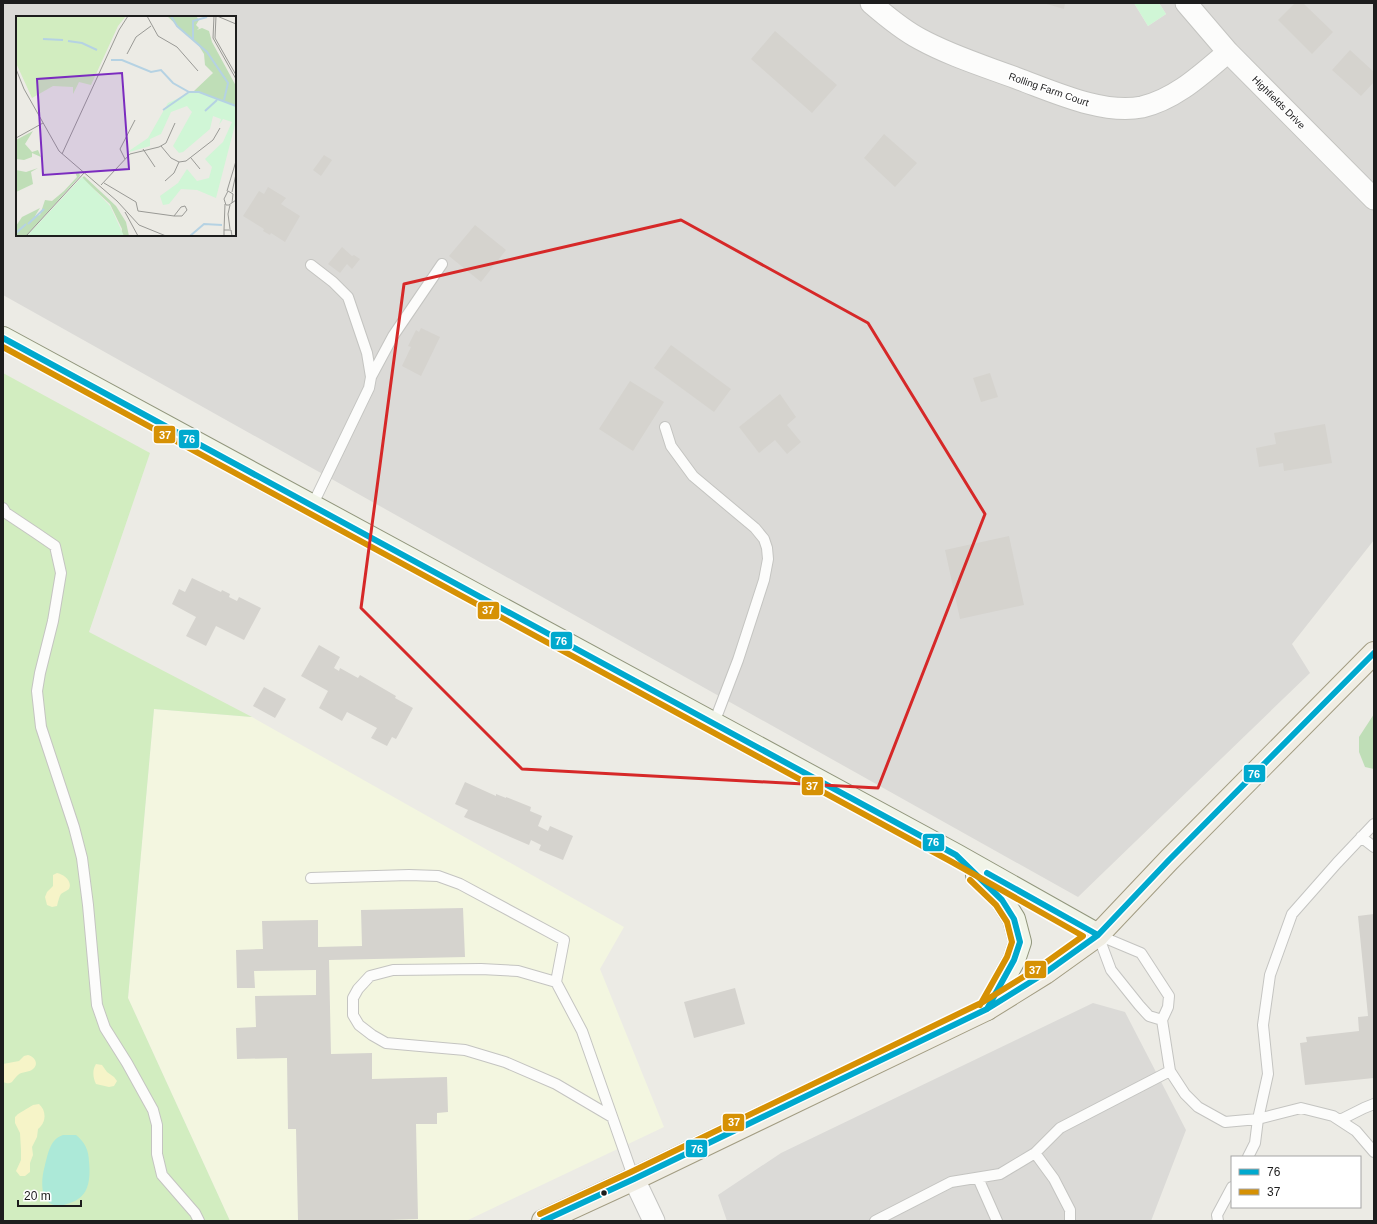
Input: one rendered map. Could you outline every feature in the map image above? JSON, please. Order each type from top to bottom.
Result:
[{"type":"main road","points":[[3,338],[956,855],[1098,936]]},
{"type":"main road","points":[[543,1221],[988,1009],[1045,973],[1098,936],[1175,854],[1374,652]]},
{"type":"main road","points":[[956,855],[1002,900],[1014,918],[1020,942],[1014,960],[988,1009]]},
{"type":"street","name":"Rolling Farm Court","points":[[871,3],[883,14],[919,39],[955,56],[1087,104],[1118,108],[1142,107],[1164,99],[1187,87],[1228,52]]},
{"type":"street","name":"Highfields Drive","points":[[1186,3],[1228,52],[1374,199]]},
{"type":"street","points":[[634,1178],[654,1221]]},
{"type":"lane","points":[[312,506],[369,388],[371,377],[393,336],[442,264]]},
{"type":"lane","points":[[311,265],[348,297],[367,353],[371,377]]},
{"type":"lane","points":[[665,427],[671,446],[693,476],[755,528],[764,539],[767,548],[768,559],[764,580],[738,660],[714,724]]},
{"type":"lane","points":[[3,508],[6,513],[55,546],[61,573],[53,621],[37,691],[41,727],[74,826],[82,858],[97,1005],[105,1028],[153,1110],[157,1125],[158,1154],[162,1175],[199,1221]]},
{"type":"lane","points":[[1248,1156],[1255,1143],[1258,1119],[1268,1074],[1263,1025],[1270,976],[1292,914],[1374,824]]},
{"type":"lane","points":[[1361,837],[1374,847]]},
{"type":"lane","points":[[311,878],[409,875],[438,876],[460,884],[564,940],[556,982],[582,1031],[634,1178]]},
{"type":"lane","points":[[1098,936],[1111,970],[1139,1005],[1150,1016],[1162,1020]]},
{"type":"lane","points":[[1098,936],[1141,953],[1169,996],[1168,1006],[1162,1020],[1170,1071],[1186,1094],[1198,1107],[1225,1122],[1258,1119],[1301,1108],[1333,1116],[1356,1131],[1374,1152]]},
{"type":"lane","points":[[556,982],[518,971],[481,969],[393,970],[370,976],[358,989],[353,998],[353,1015],[359,1025],[386,1043],[465,1050],[505,1062],[556,1084],[612,1117]]},
{"type":"lane","points":[[875,1221],[951,1182],[1000,1174],[1035,1153],[1060,1128],[1170,1071]]},
{"type":"lane","points":[[1340,1120],[1374,1104]]},
{"type":"lane","points":[[1035,1153],[1054,1179],[1070,1210],[1070,1221]]},
{"type":"lane","points":[[978,1178],[997,1221]]},
{"type":"lane","points":[[1218,1221],[1217,1215],[1231,1189]]},
{"type":"highlighted area","points":[[681,220],[868,323],[985,514],[878,788],[522,769],[361,608],[404,284]]},
{"type":"shaded area","points":[[3,3],[1134,3],[1148,26],[1166,14],[1159,3],[1374,3],[1374,540],[1292,644],[1310,673],[1078,897],[3,295]]},
{"type":"shaded area","points":[[154,709],[252,717],[624,927],[600,969],[664,1127],[466,1221],[230,1221],[128,998]]},
{"type":"shaded area","points":[[1093,1003],[1125,1012],[1186,1130],[1151,1221],[727,1221],[718,1195],[781,1153]]},
{"type":"green space","points":[[1134,3],[1159,3],[1166,14],[1148,26]]},
{"type":"green space","points":[[3,373],[150,453],[89,632],[252,717],[154,709],[128,998],[230,1221],[3,1221]]},
{"type":"green space","points":[[1374,714],[1374,769],[1365,767],[1359,752],[1359,737]]},
{"type":"green space","points":[[63,1135],[76,1135],[86,1147],[90,1172],[89,1180],[86,1190],[80,1198],[70,1203],[53,1205],[44,1196],[42,1181],[43,1173],[52,1143]]},
{"type":"sand","points":[[57,873],[67,878],[70,886],[69,889],[61,894],[57,906],[52,907],[47,905],[45,897],[47,892],[53,886],[53,875]]},
{"type":"sand","points":[[28,1055],[33,1057],[36,1063],[35,1067],[30,1071],[21,1073],[11,1083],[3,1082],[3,1064],[19,1061],[24,1056]]},
{"type":"sand","points":[[96,1064],[102,1065],[107,1072],[114,1077],[117,1081],[114,1086],[109,1087],[96,1084],[93,1074]]},
{"type":"sand","points":[[39,1104],[44,1113],[43,1124],[38,1129],[37,1137],[32,1147],[33,1155],[30,1163],[30,1172],[25,1176],[20,1176],[16,1171],[21,1160],[20,1133],[15,1123],[15,1117],[33,1105]]},
{"type":"building","points":[[1043,3],[1065,3],[1064,9]]},
{"type":"building","points":[[1295,3],[1303,3],[1333,32],[1312,54],[1278,20]]},
{"type":"building","points":[[775,31],[837,85],[812,113],[751,59]]},
{"type":"building","points":[[1350,50],[1374,72],[1374,82],[1361,96],[1332,70]]},
{"type":"building","points":[[884,134],[917,163],[895,187],[864,158]]},
{"type":"building","points":[[324,155],[332,160],[321,176],[313,170]]},
{"type":"building","points":[[268,187],[286,198],[281,204],[300,216],[285,242],[271,233],[270,235],[263,231],[264,229],[243,216],[259,191],[264,194]]},
{"type":"building","points":[[475,225],[506,250],[481,282],[449,256]]},
{"type":"building","points":[[342,247],[352,256],[354,255],[360,259],[352,269],[347,264],[340,273],[328,264]]},
{"type":"building","points":[[421,328],[440,337],[421,376],[402,366],[411,347],[408,346],[416,330],[419,332]]},
{"type":"building","points":[[671,345],[731,389],[714,412],[654,368]]},
{"type":"building","points":[[990,373],[998,397],[981,402],[973,378]]},
{"type":"building","points":[[630,381],[664,402],[633,451],[599,429]]},
{"type":"building","points":[[780,394],[796,417],[787,425],[801,442],[787,454],[775,440],[759,453],[739,427]]},
{"type":"building","points":[[1325,424],[1332,463],[1284,471],[1283,463],[1259,467],[1256,448],[1276,444],[1274,433]]},
{"type":"building","points":[[1009,536],[1024,605],[960,619],[945,550]]},
{"type":"building","points":[[192,578],[221,592],[222,590],[230,594],[229,597],[237,601],[239,597],[261,608],[244,640],[216,626],[206,646],[186,636],[196,617],[172,604],[179,589],[185,592]]},
{"type":"building","points":[[319,645],[340,657],[334,668],[339,671],[340,668],[358,678],[360,675],[396,696],[395,698],[413,708],[396,739],[392,737],[387,746],[371,738],[377,728],[347,712],[342,721],[319,708],[328,691],[301,676]]},
{"type":"building","points":[[264,687],[286,699],[275,718],[253,706]]},
{"type":"building","points":[[465,782],[496,796],[496,794],[506,797],[531,807],[530,811],[542,816],[538,826],[548,831],[550,826],[573,836],[563,860],[539,850],[541,845],[531,840],[529,845],[464,817],[468,810],[455,804]]},
{"type":"building","points":[[463,908],[465,957],[329,960],[331,1054],[372,1053],[372,1079],[447,1077],[448,1112],[437,1113],[437,1124],[416,1124],[418,1219],[389,1221],[298,1220],[296,1129],[288,1129],[287,1058],[237,1059],[236,1028],[256,1027],[255,996],[316,995],[316,970],[254,971],[255,988],[237,988],[236,950],[263,949],[262,921],[318,920],[318,947],[362,946],[361,910]]},
{"type":"building","points":[[1374,914],[1374,1078],[1305,1085],[1300,1043],[1307,1042],[1306,1037],[1359,1031],[1358,1017],[1368,1016],[1358,916]]},
{"type":"building","points":[[735,988],[745,1024],[694,1038],[684,1002]]},
{"type":"transit line","name":"76","points":[[3,338],[956,855],[1002,900],[1014,919],[1020,942],[1014,960],[987,1009]]},
{"type":"transit line","name":"37","points":[[3,347],[952,862],[1083,936],[1041,966],[983,1002],[631,1172],[540,1214]]},
{"type":"transit line","name":"76","points":[[543,1221],[634,1179],[987,1009],[1045,973],[1098,935],[1169,860],[1374,653]]},
{"type":"transit line","name":"76","points":[[987,873],[1098,935]]},
{"type":"transit line","name":"37","points":[[970,880],[996,905],[1007,922],[1012,942],[1007,957],[980,1005]]}]
